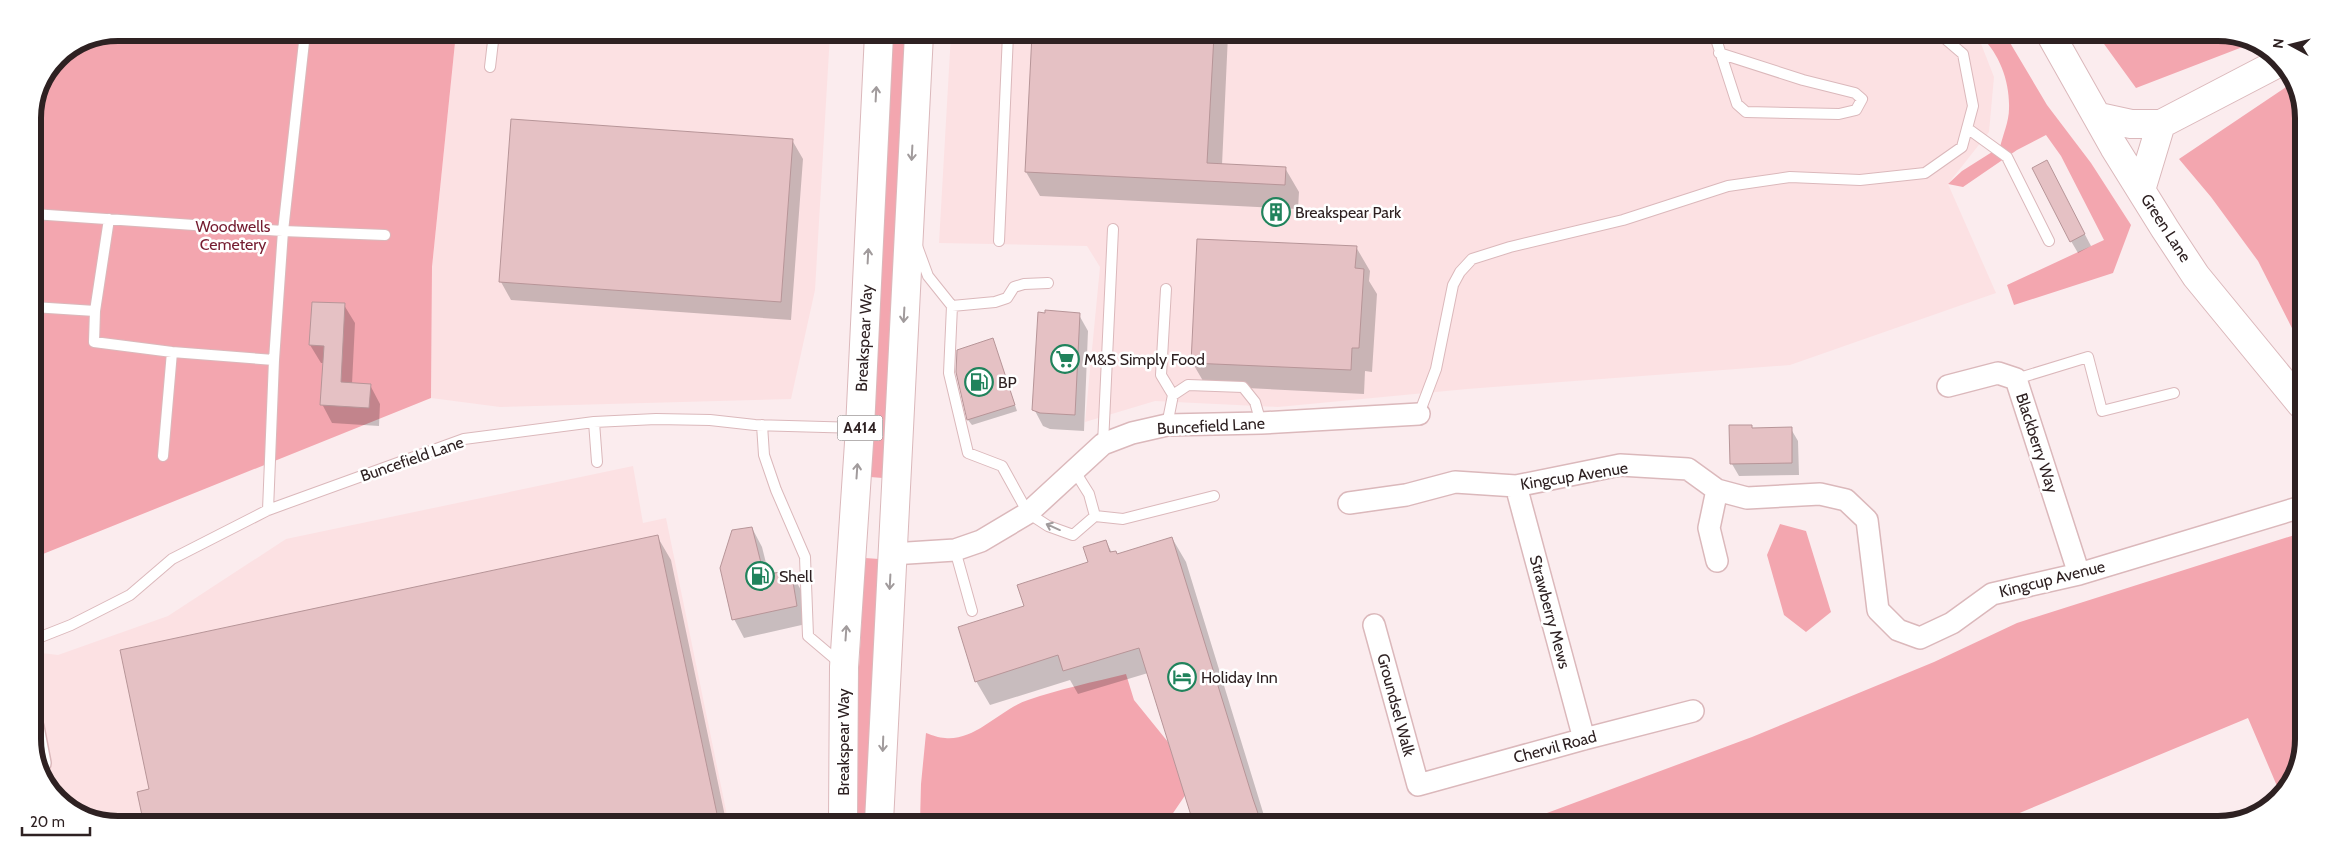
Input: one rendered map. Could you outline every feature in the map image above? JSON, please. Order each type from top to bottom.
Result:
[{"type":"main road","name":"Breakspear Way","points":[[843,816],[844,667],[860,428],[880,41]]},
{"type":"main road","name":"A414","points":[[880,816],[908,224],[919,41]]},
{"type":"main road","name":"Green Lane","points":[[2054,41],[2141,190],[2196,276],[2295,397]]},
{"type":"main road","points":[[2098,117],[2131,124],[2161,124],[2266,69]]},
{"type":"main road","points":[[2141,190],[2161,124]]},
{"type":"street","name":"Blackberry Way","points":[[1948,386],[1998,373],[2016,379],[2079,574]]},
{"type":"street","name":"Buncefield Lane","points":[[892,554],[955,550],[981,541],[1028,513],[1102,444],[1132,433],[1168,425],[1261,423],[1419,414]]},
{"type":"street","name":"Kingcup Avenue","points":[[1349,503],[1406,495],[1455,482],[1516,486],[1620,465],[1688,469],[1717,490],[1748,498],[1820,494],[1846,500],[1867,520],[1878,610],[1898,630],[1920,638],[1952,623],[1992,594],[2079,574],[2295,509]]},
{"type":"street","name":"Strawberry Mews","points":[[1516,486],[1584,739]]},
{"type":"street","points":[[1717,490],[1709,528],[1717,561]]},
{"type":"street","name":"Groundsel Walk","points":[[1374,625],[1418,785]]},
{"type":"street","name":"Chervil Road","points":[[1418,785],[1693,711]]},
{"type":"lane","points":[[268,510],[274,360],[283,231],[304,41]]},
{"type":"lane","points":[[490,67],[493,41]]},
{"type":"lane","points":[[999,241],[1008,41]]},
{"type":"lane","points":[[1715,41],[1719,54],[1737,104],[1746,112],[1839,114],[1856,110],[1862,99],[1855,93],[1802,80],[1719,54]]},
{"type":"lane","points":[[1419,414],[1436,369],[1453,285],[1460,272],[1472,259],[1510,247],[1623,220],[1728,186],[1790,177],[1860,180],[1925,173],[1962,147],[1973,106],[1963,54],[1948,41]]},
{"type":"lane","points":[[1967,128],[2007,157],[2050,241]]},
{"type":"lane","points":[[41,215],[283,231],[385,235]]},
{"type":"lane","points":[[109,219],[95,311],[94,342],[172,352],[274,360]]},
{"type":"lane","points":[[908,224],[928,276],[952,306],[949,373],[968,453],[1002,466],[1028,513],[1048,526],[1073,535],[1095,516],[1122,519],[1214,496]]},
{"type":"lane","points":[[1102,444],[1113,229]]},
{"type":"lane","points":[[952,306],[995,302],[1007,298],[1014,287],[1024,284],[1048,283]]},
{"type":"lane","points":[[1166,289],[1161,375],[1173,395],[1168,425]]},
{"type":"lane","points":[[41,308],[95,311]]},
{"type":"lane","points":[[163,456],[172,352]]},
{"type":"lane","points":[[2016,379],[2088,357],[2102,411],[2174,393]]},
{"type":"lane","points":[[1173,395],[1188,385],[1243,387],[1255,402],[1261,423]]},
{"type":"lane","name":"Buncefield Lane","points":[[41,637],[71,625],[130,594],[172,559],[268,510],[464,439],[594,422],[656,419],[710,420],[762,426],[860,428]]},
{"type":"lane","points":[[594,422],[597,462]]},
{"type":"lane","points":[[762,426],[764,455],[776,490],[805,557],[808,636],[844,667]]},
{"type":"lane","points":[[1074,470],[1090,494],[1095,516]]},
{"type":"lane","points":[[955,550],[972,611]]},
{"type":"shaded area","points":[[455,41],[830,41],[815,290],[791,399],[500,407],[431,398],[432,267]]},
{"type":"shaded area","points":[[951,41],[1980,41],[1994,77],[1989,132],[1948,184],[1996,293],[1790,365],[1467,389],[1278,407],[1155,401],[1085,422],[1100,267],[1087,246],[939,243]]},
{"type":"shaded area","points":[[633,466],[643,523],[666,518],[727,816],[119,816],[94,812],[72,800],[57,785],[45,763],[41,743],[41,653],[58,655],[168,616],[286,539]]},
{"type":"green space","name":"Woodwells Cemetery","points":[[119,41],[455,41],[432,267],[431,398],[41,555],[41,119],[47,89],[54,76],[64,64],[76,54],[89,47]]},
{"type":"green space","points":[[891,41],[906,41],[883,478],[870,477]]},
{"type":"green space","points":[[1986,41],[2009,41],[2047,105],[2091,163],[2131,225],[2113,273],[2014,305],[2007,285],[2104,240],[2061,156],[2046,135],[2017,150],[1963,187],[1948,184],[1962,171],[2000,147],[2007,123],[2009,99],[2006,79]]},
{"type":"green space","points":[[2102,41],[2217,41],[2245,46],[2136,88]]},
{"type":"green space","points":[[2287,86],[2291,94],[2295,114],[2295,334],[2258,261],[2211,197],[2179,159]]},
{"type":"green space","points":[[1780,524],[1806,531],[1831,612],[1806,632],[1784,615],[1767,555]]},
{"type":"green space","points":[[2295,535],[2295,738],[2291,763],[2287,773],[2277,787],[2248,718],[2012,816],[1539,816],[1752,737],[1934,662],[2017,623]]},
{"type":"green space","points":[[865,558],[879,559],[871,816],[855,816],[855,739]]},
{"type":"green space","points":[[1126,674],[1134,700],[1168,742],[1186,794],[1171,816],[920,816],[926,733],[945,738],[967,735],[1018,704],[1064,689]]},
{"type":"building","points":[[1032,41],[1214,41],[1207,163],[1286,167],[1285,185],[1025,172]]},
{"type":"building","points":[[511,119],[793,139],[781,302],[499,282]]},
{"type":"building","points":[[2047,160],[2085,234],[2070,242],[2032,168]]},
{"type":"building","points":[[1197,239],[1357,246],[1355,268],[1364,269],[1359,348],[1352,348],[1351,370],[1191,363]]},
{"type":"building","points":[[312,302],[345,303],[341,382],[371,384],[369,408],[320,405],[324,346],[309,345]]},
{"type":"building","points":[[1045,310],[1080,313],[1075,415],[1040,413],[1032,410],[1038,312],[1045,313]]},
{"type":"building","points":[[993,338],[1015,405],[967,420],[956,372],[957,350]]},
{"type":"building","points":[[1729,425],[1752,425],[1752,428],[1792,427],[1792,463],[1730,464]]},
{"type":"building","points":[[752,527],[764,575],[791,570],[797,606],[732,620],[720,568],[732,530]]},
{"type":"building","points":[[658,535],[717,814],[707,816],[142,816],[137,792],[149,789],[120,650]]},
{"type":"building","name":"Holiday Inn","points":[[1172,537],[1259,816],[1191,816],[1139,648],[1063,671],[1058,655],[975,682],[958,627],[1024,606],[1017,585],[1088,562],[1083,547],[1106,540],[1110,552],[1116,551],[1117,554]]},
{"type":"place","name":"Breakspear Park","points":[[1276,212]]},
{"type":"place","name":"M&S Simply Food","points":[[1065,359]]},
{"type":"place","name":"BP","points":[[979,382]]},
{"type":"place","name":"Shell","points":[[760,576]]},
{"type":"place","name":"Holiday Inn","points":[[1182,677]]}]
